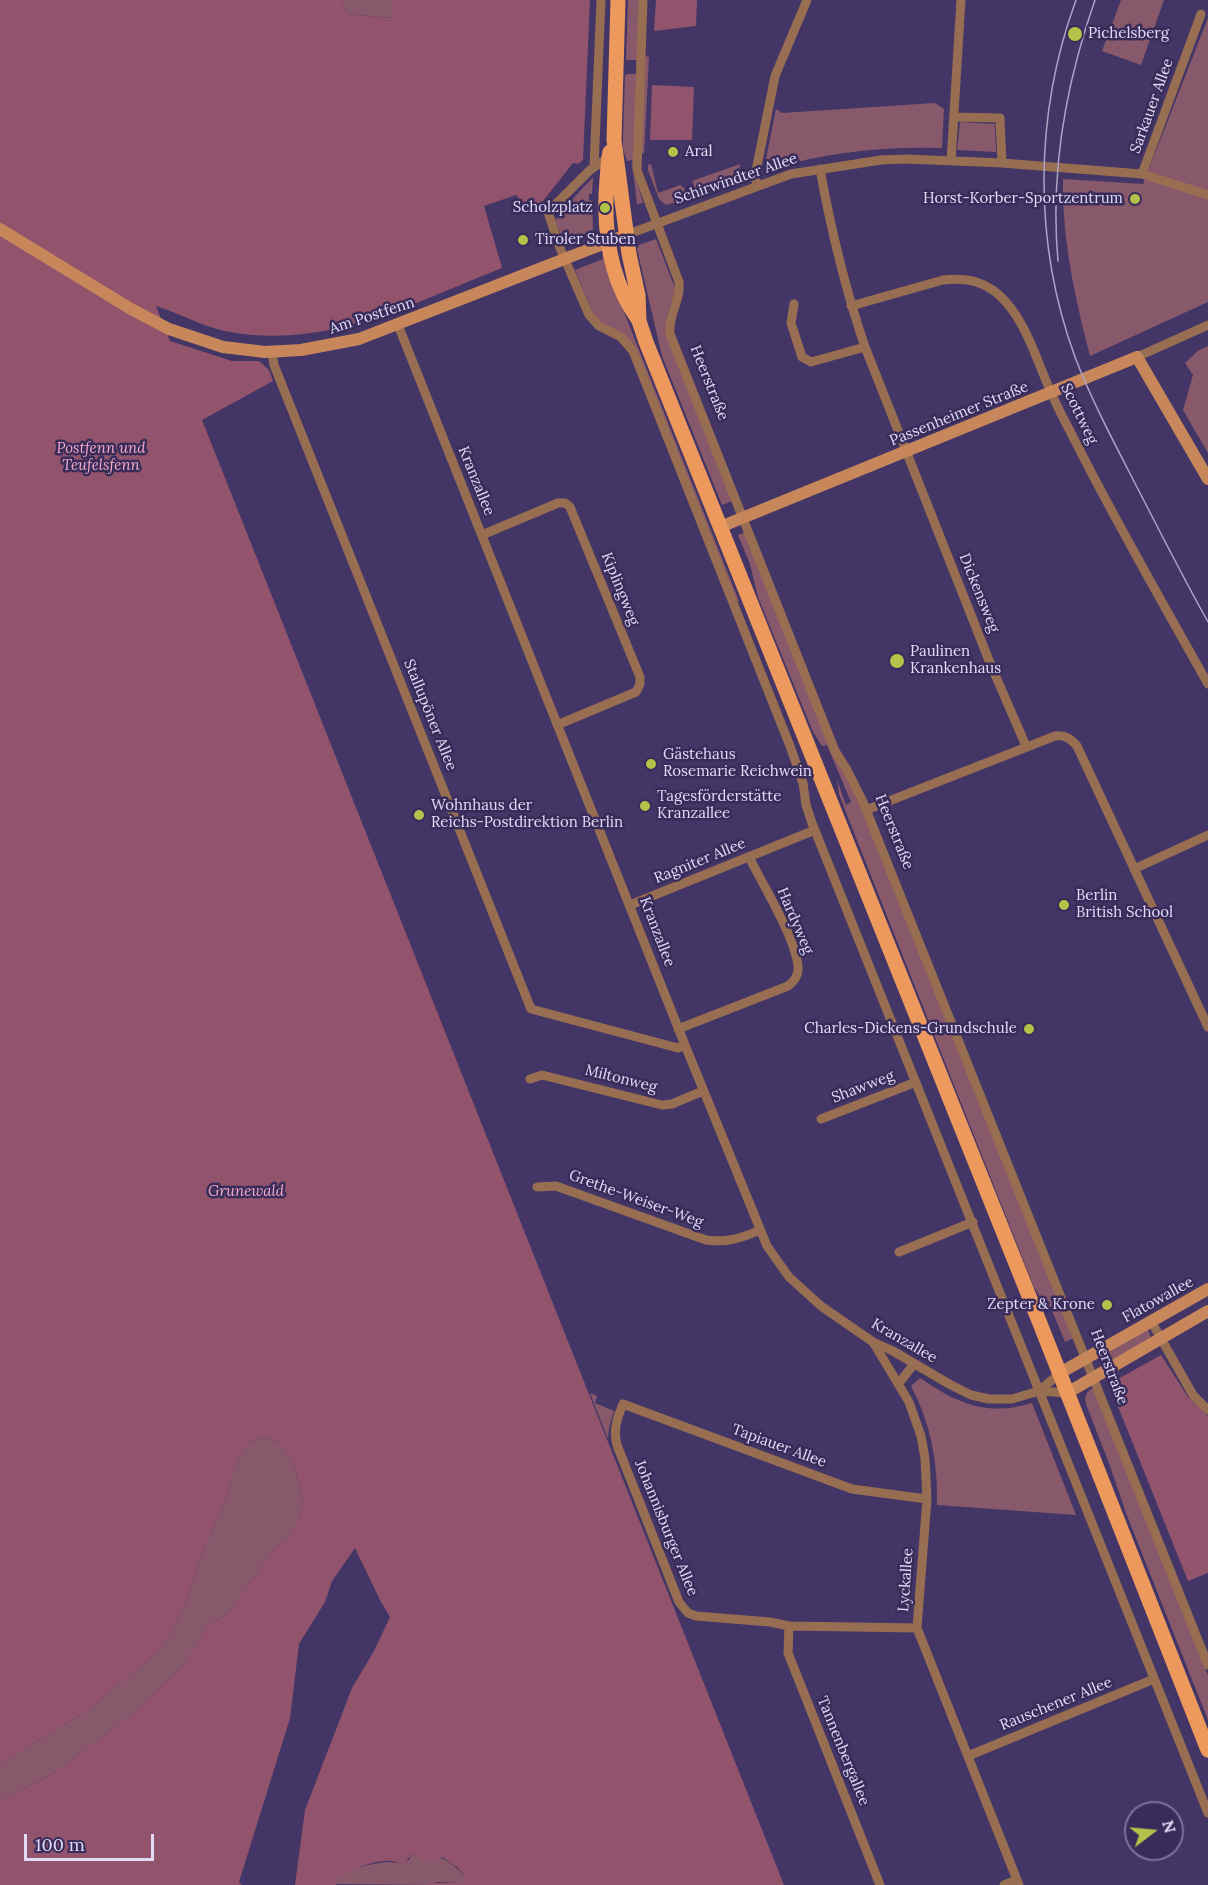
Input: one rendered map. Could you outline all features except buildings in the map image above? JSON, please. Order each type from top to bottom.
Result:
[{"type":"main road","points":[[618,0],[614,140],[626,235],[638,295],[639,321]]},
{"type":"main road","points":[[614,140],[609,157],[604,208],[608,242],[623,293],[639,321],[1060,1373],[1208,1750]]},
{"type":"street","points":[[594,167],[601,0]]},
{"type":"street","name":"Heerstraße","points":[[644,0],[637,170],[680,288],[670,318],[670,334],[835,750],[856,785],[1208,1665]]},
{"type":"street","points":[[757,185],[756,176],[774,76],[807,0]]},
{"type":"street","points":[[951,161],[961,0]]},
{"type":"street","name":"Sarkauer Allee","points":[[1142,174],[1202,14]]},
{"type":"street","points":[[954,117],[1000,118],[1002,163]]},
{"type":"street","points":[[609,157],[594,167],[549,212],[565,259],[585,307],[594,322],[621,337],[633,351],[790,746],[803,783],[806,805],[815,830],[1208,1813]]},
{"type":"street","name":"Schirwindter Allee","points":[[626,235],[791,174],[881,160],[1002,163],[1142,174],[1208,195]]},
{"type":"street","name":"Dickensweg","points":[[820,169],[834,244],[865,347],[990,663],[1026,746]]},
{"type":"street","name":"Am Postfenn","points":[[0,229],[131,309],[169,329],[223,347],[250,351],[328,346],[359,339],[626,235]]},
{"type":"street","name":"Scottweg","points":[[851,306],[943,280],[966,280],[986,285],[1004,301],[1015,313],[1051,392],[1119,525],[1208,684]]},
{"type":"street","points":[[794,304],[791,323],[802,357],[806,361],[811,362],[865,347]]},
{"type":"street","name":"Kranzallee","points":[[398,325],[703,1091],[760,1230],[777,1262],[802,1291],[873,1342],[949,1384],[979,1398],[1012,1400],[1039,1391]]},
{"type":"street","name":"Passenheimer Straße","points":[[720,527],[1114,367],[1208,325]]},
{"type":"street","name":"Stallupöner Allee","points":[[272,351],[278,376],[531,1009],[678,1048],[685,1046]]},
{"type":"street","points":[[1137,357],[1208,479]]},
{"type":"street","name":"Kiplingweg","points":[[482,535],[558,503],[565,503],[570,507],[640,677],[640,684],[636,692],[557,725]]},
{"type":"street","points":[[866,810],[1054,736],[1063,735],[1071,739],[1077,746],[1208,1027]]},
{"type":"street","name":"Ragniter Allee","points":[[630,905],[815,830]]},
{"type":"street","points":[[1134,869],[1208,835]]},
{"type":"street","name":"Hardyweg","points":[[678,1029],[788,986],[797,974],[798,965],[790,939],[749,857]]},
{"type":"street","name":"Miltonweg","points":[[530,1079],[542,1075],[662,1105],[672,1104],[703,1091]]},
{"type":"street","name":"Shawweg","points":[[820,1119],[916,1082]]},
{"type":"street","name":"Grethe-Weiser-Weg","points":[[537,1187],[556,1186],[706,1240],[728,1241],[760,1230]]},
{"type":"street","points":[[899,1252],[973,1222]]},
{"type":"street","name":"Flatowallee","points":[[1060,1373],[1208,1289]]},
{"type":"street","points":[[1039,1391],[1067,1393],[1208,1311]]},
{"type":"street","points":[[1151,1321],[1193,1395],[1208,1410]]},
{"type":"street","name":"Lyckallee","points":[[873,1342],[909,1401],[921,1436],[925,1458],[927,1499],[917,1628],[1018,1882]]},
{"type":"street","points":[[898,1383],[914,1364]]},
{"type":"street","points":[[1039,1391],[1060,1373]]},
{"type":"street","name":"Tapiauer Allee","points":[[623,1404],[852,1489],[927,1499]]},
{"type":"street","name":"Johannisburger Allee","points":[[623,1404],[614,1434],[617,1445],[679,1602],[688,1613],[696,1616],[770,1622],[789,1626],[917,1628]]},
{"type":"street","name":"Tannenbergallee","points":[[789,1626],[788,1653],[880,1885]]},
{"type":"street","name":"Rauschener Allee","points":[[968,1756],[1154,1679]]},
{"type":"street","points":[[1004,1885],[1018,1882]]},
{"type":"shaded area","points":[[342,0],[392,0],[393,18],[347,14]]},
{"type":"shaded area","points":[[628,0],[639,0],[637,60],[626,60]]},
{"type":"shaded area","points":[[1121,0],[1164,0],[1141,65],[1102,51]]},
{"type":"shaded area","name":"Horst-Korber-Sportzentrum","points":[[1208,18],[1208,302],[1090,356],[1070,268],[1063,202],[1063,179],[1143,184]]},
{"type":"shaded area","points":[[645,56],[649,57],[644,154],[641,152]]},
{"type":"shaded area","points":[[636,74],[635,175],[643,203],[637,204],[632,160],[627,161],[623,149],[625,76]]},
{"type":"shaded area","points":[[935,103],[944,109],[942,148],[857,151],[773,168],[765,164],[776,109],[782,113]]},
{"type":"shaded area","points":[[960,122],[995,124],[996,152],[957,150]]},
{"type":"shaded area","points":[[651,164],[658,193],[680,185],[684,188],[687,199],[666,205],[659,199],[648,170],[648,165]]},
{"type":"shaded area","points":[[740,164],[738,180],[698,194],[692,181]]},
{"type":"shaded area","points":[[593,177],[592,194],[589,194],[589,200],[592,201],[593,230],[564,243],[556,222],[557,216]]},
{"type":"shaded area","points":[[656,239],[675,288],[666,329],[732,501],[722,505],[662,356],[637,249],[639,245]]},
{"type":"shaded area","points":[[602,255],[606,258],[616,292],[739,601],[736,602],[633,345],[604,325],[594,315],[575,270],[603,259]]},
{"type":"shaded area","points":[[1208,346],[1208,453],[1183,410],[1193,375],[1185,363],[1199,350]]},
{"type":"shaded area","points":[[745,532],[852,784],[1074,1338],[1065,1342],[1051,1308],[1048,1309],[1034,1287],[847,815],[839,794],[837,780],[846,805],[851,802],[827,745],[822,746],[813,732],[758,597],[750,564],[738,535]]},
{"type":"shaded area","points":[[1146,1330],[1152,1339],[1105,1365],[1102,1357]]},
{"type":"shaded area","points":[[920,1378],[960,1401],[986,1408],[1000,1409],[1032,1403],[1076,1515],[937,1505],[932,1444],[924,1415],[911,1386]]},
{"type":"shaded area","points":[[1094,1388],[1208,1675],[1208,1720],[1126,1513],[1086,1404],[1086,1394]]},
{"type":"shaded area","points":[[590,1393],[597,1396],[595,1403],[614,1411],[608,1439]]},
{"type":"shaded area","points":[[262,1437],[278,1441],[294,1465],[303,1499],[299,1520],[287,1540],[273,1550],[228,1614],[206,1626],[181,1668],[126,1719],[54,1773],[0,1801],[0,1764],[88,1710],[158,1652],[170,1635],[186,1603],[202,1554],[227,1496],[234,1469],[242,1452],[249,1443]]},
{"type":"shaded area","points":[[417,1854],[445,1860],[456,1867],[467,1879],[461,1883],[437,1882],[426,1885],[335,1884],[353,1869],[409,1860],[411,1855]]},
{"type":"green space","name":"Grunewald","points":[[0,0],[342,0],[347,14],[392,18],[392,0],[590,0],[583,160],[578,164],[573,163],[532,215],[516,195],[484,206],[502,268],[401,309],[333,329],[298,335],[262,336],[225,331],[156,306],[170,341],[232,361],[259,361],[269,370],[273,381],[202,420],[784,1885],[426,1885],[428,1883],[461,1883],[466,1878],[457,1867],[442,1857],[431,1862],[423,1861],[417,1854],[411,1855],[404,1864],[384,1861],[359,1867],[344,1875],[336,1885],[295,1885],[305,1810],[352,1688],[374,1651],[390,1617],[355,1548],[332,1581],[325,1602],[299,1644],[290,1718],[239,1882],[242,1885],[0,1885],[0,1801],[54,1773],[126,1719],[181,1668],[206,1626],[228,1614],[273,1550],[287,1540],[299,1520],[303,1499],[294,1465],[278,1441],[262,1437],[249,1443],[234,1469],[227,1496],[202,1554],[186,1603],[170,1635],[158,1652],[88,1710],[0,1764]]},
{"type":"green space","points":[[656,0],[697,0],[696,26],[654,31]]},
{"type":"green space","points":[[652,85],[694,87],[692,140],[650,140]]},
{"type":"green space","points":[[1161,1355],[1188,1397],[1208,1416],[1208,1573],[1188,1581],[1109,1384]]},
{"type":"tram line","points":[[1076,0],[1062,44],[1052,88],[1046,133],[1044,178],[1046,224],[1061,313],[1075,357],[1114,443],[1208,622]]},
{"type":"tram line","points":[[1058,261],[1056,195],[1063,129],[1076,63],[1095,0]]},
{"type":"place","name":"Pichelsberg","points":[[1075,34]]},
{"type":"place","name":"Aral","points":[[673,152]]},
{"type":"place","name":"Horst-Korber-Sportzentrum","points":[[1135,199]]},
{"type":"place","name":"Scholzplatz","points":[[605,208]]},
{"type":"place","name":"Tiroler Stuben","points":[[523,240]]},
{"type":"place","name":"Paulinen Krankenhaus","points":[[897,661]]},
{"type":"place","name":"Gästehaus Rosemarie Reichwein","points":[[651,764]]},
{"type":"place","name":"Tagesförderstätte Kranzallee","points":[[645,806]]},
{"type":"place","name":"Wohnhaus der Reichs-Postdirektion Berlin","points":[[419,815]]},
{"type":"place","name":"Berlin British School","points":[[1064,905]]},
{"type":"place","name":"Charles-Dickens-Grundschule","points":[[1029,1029]]},
{"type":"place","name":"Zepter & Krone","points":[[1107,1305]]},
{"type":"park label","name":"Postfenn und Teufelsfenn","points":[[101,458]]}]
